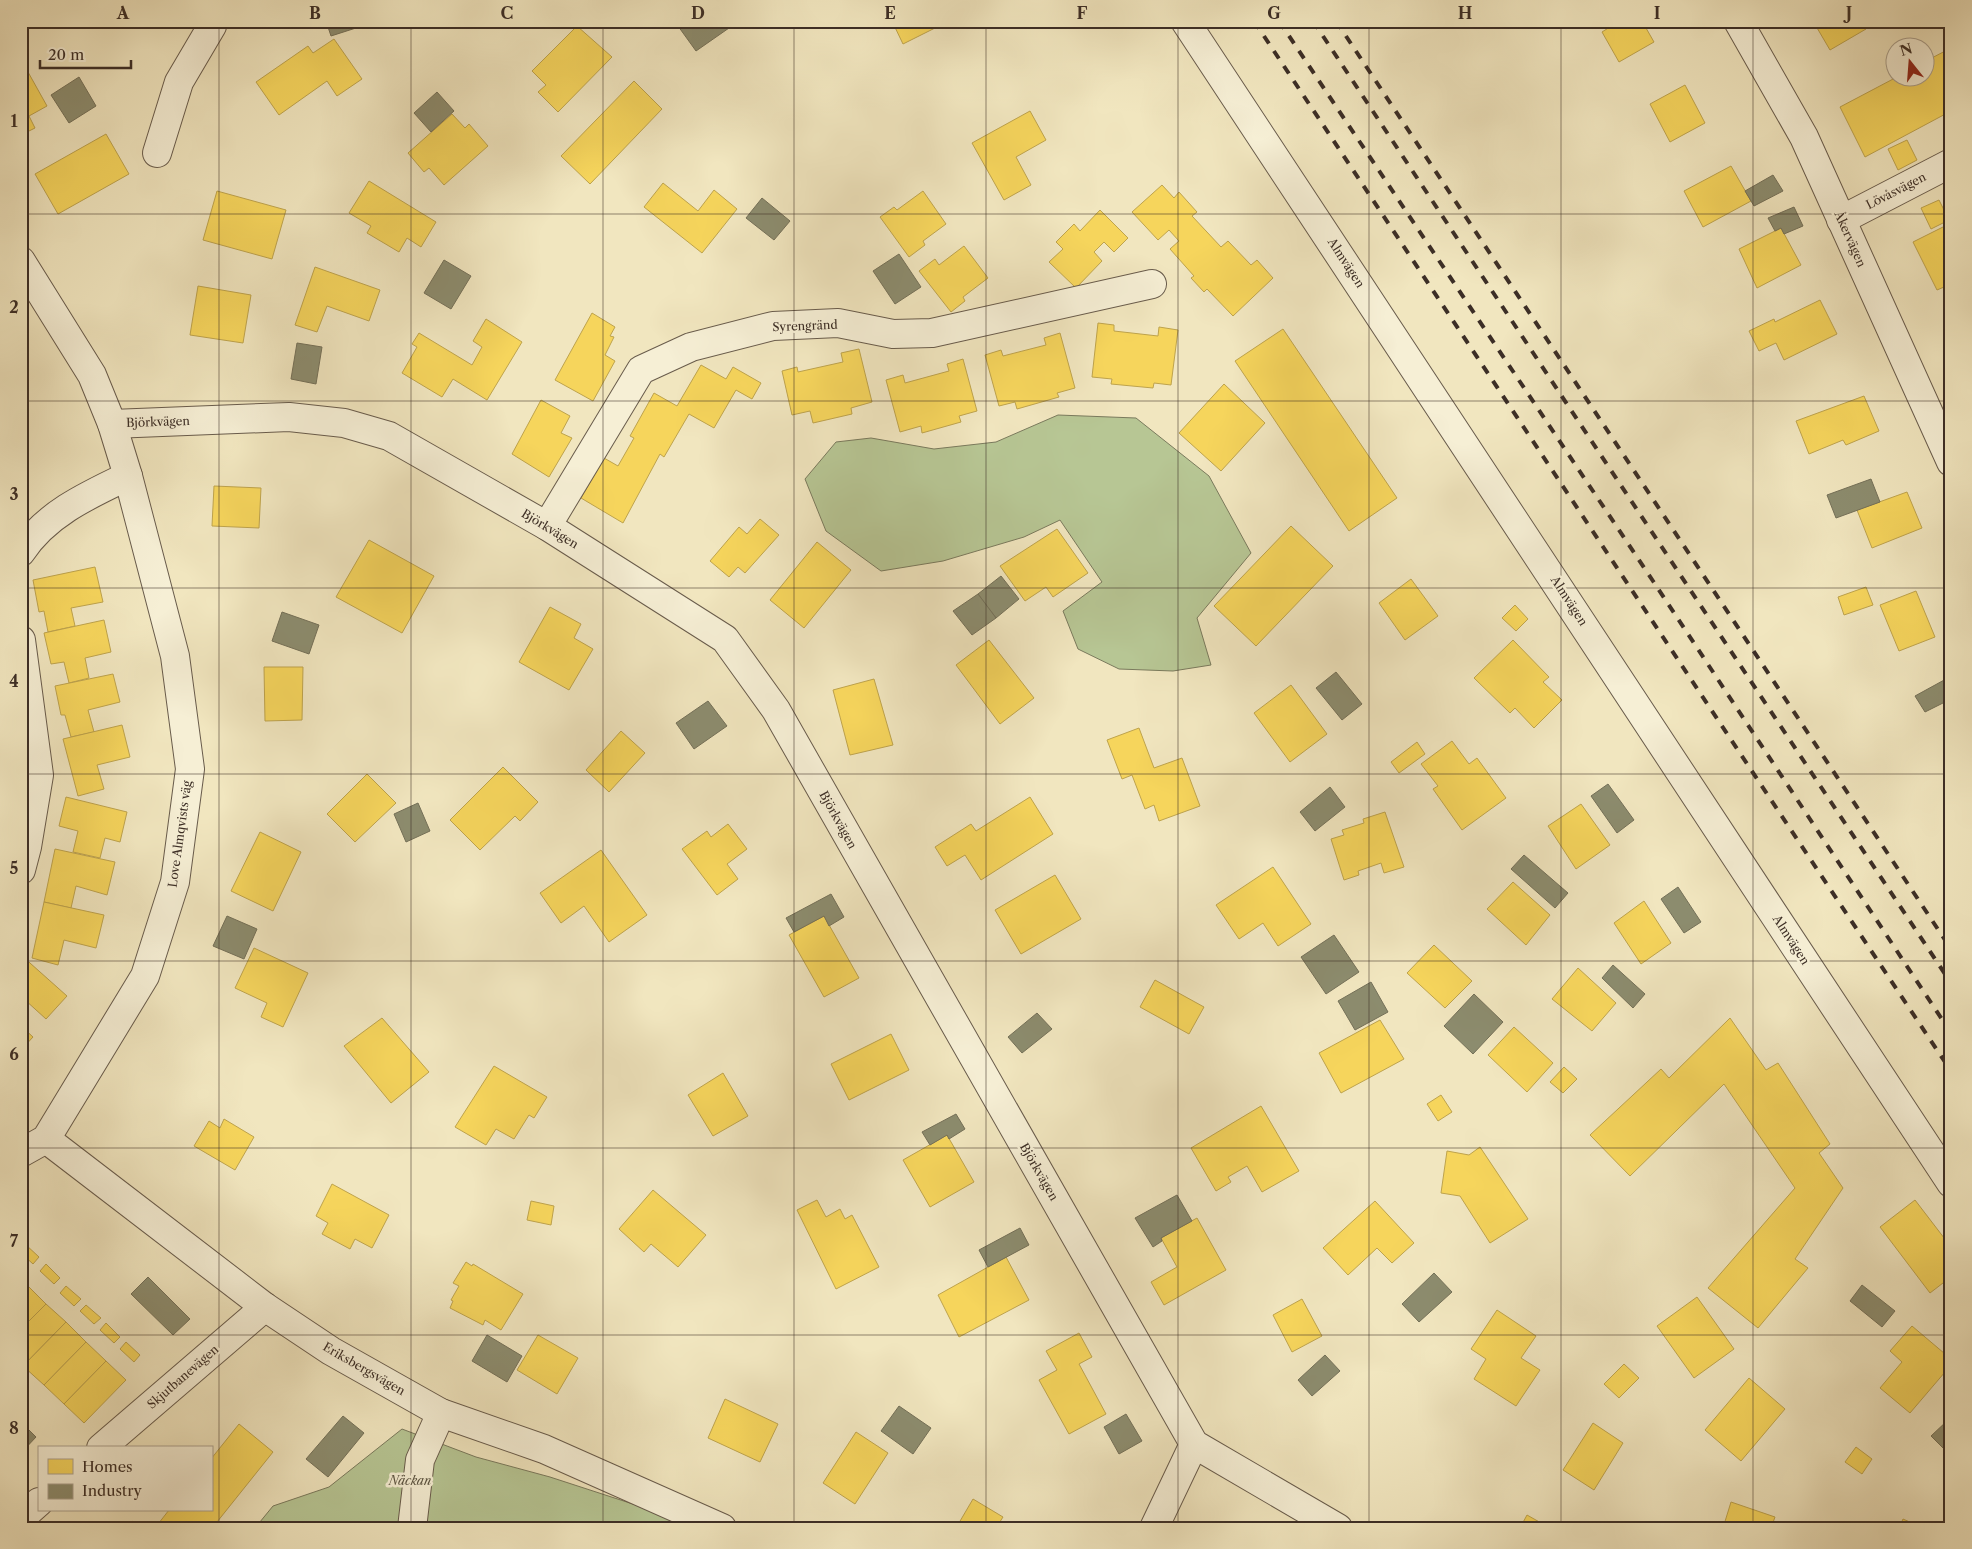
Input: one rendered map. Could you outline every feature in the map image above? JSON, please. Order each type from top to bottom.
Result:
[{"type":"street","points":[[158,154],[178,82],[212,26],[213,21]]},
{"type":"street","name":"Almvägen","points":[[1185,21],[1951,1183]]},
{"type":"street","name":"Åkervägen","points":[[1738,21],[1804,137],[1951,462]]},
{"type":"street","name":"Lövåsvägen","points":[[1841,220],[1951,164]]},
{"type":"street","name":"Love Almqvists väg","points":[[21,261],[92,375],[112,424],[128,476],[175,656],[190,769],[175,882],[145,976],[46,1139],[21,1153]]},
{"type":"street","name":"Syrengränd","points":[[547,526],[641,370],[691,348],[773,326],[838,323],[893,334],[932,334],[1152,284]]},
{"type":"street","name":"Björkvägen","points":[[112,424],[289,417],[344,423],[389,436],[547,526],[725,639],[776,710],[1194,1444]]},
{"type":"street","points":[[21,552],[31,537],[73,502],[128,476]]},
{"type":"street","points":[[21,640],[39,776],[28,847],[21,870]]},
{"type":"street","name":"Eriksbergsvägen","points":[[46,1139],[265,1307],[331,1351],[441,1413],[544,1449],[722,1528]]},
{"type":"street","name":"Skjutbanevägen","points":[[103,1446],[265,1307]]},
{"type":"street","points":[[412,1528],[420,1460],[441,1413]]},
{"type":"street","points":[[1154,1528],[1194,1444],[1338,1528]]},
{"type":"street","points":[[21,1518],[38,1503]]},
{"type":"green space","points":[[1058,415],[1136,418],[1209,476],[1251,553],[1197,618],[1211,665],[1173,671],[1119,669],[1078,649],[1063,611],[1102,582],[1060,520],[1024,537],[943,561],[881,571],[826,531],[805,479],[836,442],[871,438],[934,449],[996,442]]},
{"type":"green space","name":"Näckan","points":[[402,1429],[476,1457],[550,1477],[679,1519],[689,1528],[255,1528],[273,1506],[329,1487]]},
{"type":"building: Homes","points":[[892,21],[932,21],[935,28],[903,44]]},
{"type":"building: Homes","points":[[1554,21],[1567,21],[1557,27]]},
{"type":"building: Homes","points":[[1610,21],[1642,21],[1654,42],[1619,62],[1602,32],[1613,25]]},
{"type":"building: Homes","points":[[1813,21],[1862,21],[1866,29],[1830,50]]},
{"type":"building: Homes","points":[[577,26],[612,57],[558,112],[538,92],[546,85],[532,71]]},
{"type":"building: Homes","points":[[334,39],[362,79],[337,96],[327,81],[279,115],[256,82],[308,46],[313,53]]},
{"type":"building: Homes","points":[[1951,48],[1951,111],[1865,157],[1840,107],[1884,84],[1884,88],[1934,88],[1934,57]]},
{"type":"building: Homes","points":[[28,72],[47,106],[29,116],[35,128],[21,135],[21,76]]},
{"type":"building: Homes","points":[[634,81],[662,109],[590,184],[561,156]]},
{"type":"building: Homes","points":[[1685,85],[1705,123],[1670,142],[1650,104]]},
{"type":"building: Homes","points":[[1030,111],[1046,140],[1016,157],[1031,185],[1004,200],[972,143]]},
{"type":"building: Homes","points":[[452,114],[465,128],[469,124],[488,146],[444,185],[429,168],[424,172],[408,153]]},
{"type":"building: Homes","points":[[106,134],[129,174],[58,214],[35,174]]},
{"type":"building: Homes","points":[[1907,140],[1917,160],[1898,170],[1888,149]]},
{"type":"building: Homes","points":[[1731,166],[1751,201],[1703,227],[1684,191]]},
{"type":"building: Homes","points":[[369,181],[436,222],[421,247],[407,238],[399,252],[367,233],[371,226],[349,213]]},
{"type":"building: Homes","points":[[663,183],[698,211],[714,190],[737,209],[702,253],[644,207]]},
{"type":"building: Homes","points":[[1162,185],[1174,198],[1179,192],[1197,212],[1192,216],[1221,247],[1228,241],[1251,265],[1257,260],[1273,278],[1233,316],[1207,289],[1204,292],[1191,278],[1194,276],[1170,249],[1179,241],[1169,230],[1158,240],[1132,212]]},
{"type":"building: Homes","points":[[217,191],[286,210],[272,259],[203,240]]},
{"type":"building: Homes","points":[[923,191],[946,224],[923,241],[925,245],[909,257],[880,217],[894,207],[897,210]]},
{"type":"building: Homes","points":[[1939,200],[1949,220],[1931,229],[1921,208]]},
{"type":"building: Homes","points":[[1100,210],[1128,238],[1114,252],[1104,242],[1094,252],[1102,261],[1076,288],[1049,262],[1063,249],[1056,242],[1074,224],[1080,231]]},
{"type":"building: Homes","points":[[1951,223],[1951,284],[1937,290],[1913,242]]},
{"type":"building: Homes","points":[[1781,228],[1801,265],[1757,288],[1739,249]]},
{"type":"building: Homes","points":[[964,246],[988,278],[963,297],[965,301],[951,312],[919,271],[935,259],[939,265]]},
{"type":"building: Homes","points":[[315,267],[380,290],[369,321],[327,306],[317,332],[295,325]]},
{"type":"building: Homes","points":[[198,286],[251,295],[243,343],[190,335]]},
{"type":"building: Homes","points":[[1820,300],[1837,334],[1784,360],[1776,343],[1759,351],[1749,331],[1774,319],[1775,322]]},
{"type":"building: Homes","points":[[592,313],[615,327],[610,336],[614,337],[605,355],[615,361],[593,401],[555,380]]},
{"type":"building: Homes","points":[[486,319],[522,342],[487,400],[453,379],[442,397],[402,373],[417,347],[412,344],[419,333],[472,365],[482,347],[473,341]]},
{"type":"building: Homes","points":[[1098,323],[1114,325],[1114,331],[1158,336],[1159,327],[1178,330],[1171,385],[1154,383],[1153,388],[1111,384],[1112,379],[1092,377]]},
{"type":"building: Homes","points":[[1283,329],[1397,498],[1349,531],[1235,361]]},
{"type":"building: Homes","points":[[1060,333],[1075,388],[1057,393],[1059,397],[1017,409],[1015,402],[999,406],[985,355],[1001,350],[1003,356],[1046,345],[1044,338]]},
{"type":"building: Homes","points":[[859,349],[872,402],[851,408],[852,414],[813,423],[810,411],[792,415],[782,371],[797,367],[798,372],[843,362],[841,353]]},
{"type":"building: Homes","points":[[963,359],[977,411],[959,416],[961,422],[922,433],[921,426],[900,432],[886,380],[903,375],[905,383],[949,371],[947,364]]},
{"type":"building: Homes","points":[[701,365],[726,379],[733,367],[761,383],[752,399],[736,390],[714,428],[689,414],[664,457],[660,454],[623,523],[581,498],[604,458],[618,466],[634,438],[630,436],[654,393],[677,406]]},
{"type":"building: Homes","points":[[1224,384],[1265,423],[1221,471],[1179,433]]},
{"type":"building: Homes","points":[[1864,396],[1879,431],[1846,445],[1843,440],[1809,454],[1796,421]]},
{"type":"building: Homes","points":[[541,400],[570,416],[561,433],[572,438],[549,477],[512,454]]},
{"type":"building: Homes","points":[[214,486],[261,488],[259,528],[212,526]]},
{"type":"building: Homes","points":[[1907,492],[1922,528],[1872,548],[1857,510]]},
{"type":"building: Homes","points":[[760,519],[779,535],[745,573],[738,567],[729,577],[710,561],[739,527],[747,534]]},
{"type":"building: Homes","points":[[1291,526],[1333,566],[1256,646],[1214,606]]},
{"type":"building: Homes","points":[[1057,529],[1088,573],[1053,597],[1046,587],[1025,601],[1000,566]]},
{"type":"building: Homes","points":[[369,540],[434,576],[402,633],[336,597]]},
{"type":"building: Homes","points":[[817,542],[851,570],[804,628],[770,600]]},
{"type":"building: Homes","points":[[95,567],[103,602],[71,608],[75,626],[48,632],[44,611],[39,612],[33,580]]},
{"type":"building: Homes","points":[[1411,579],[1438,616],[1405,640],[1379,603]]},
{"type":"building: Homes","points":[[1866,587],[1873,605],[1844,615],[1838,597]]},
{"type":"building: Homes","points":[[1916,591],[1935,637],[1899,651],[1880,605]]},
{"type":"building: Homes","points":[[1515,605],[1528,619],[1516,631],[1502,618]]},
{"type":"building: Homes","points":[[550,607],[581,624],[574,638],[593,649],[569,690],[519,662]]},
{"type":"building: Homes","points":[[104,620],[111,652],[85,658],[89,678],[69,683],[64,662],[51,664],[44,633]]},
{"type":"building: Homes","points":[[989,640],[1034,698],[1000,724],[956,665]]},
{"type":"building: Homes","points":[[1513,640],[1549,677],[1543,682],[1562,700],[1534,728],[1515,708],[1510,713],[1474,678]]},
{"type":"building: Homes","points":[[264,667],[303,667],[302,720],[265,721]]},
{"type":"building: Homes","points":[[113,674],[120,702],[88,710],[94,732],[71,737],[65,715],[61,715],[55,686]]},
{"type":"building: Homes","points":[[874,679],[893,745],[850,755],[833,690]]},
{"type":"building: Homes","points":[[1291,685],[1327,734],[1290,762],[1254,713]]},
{"type":"building: Homes","points":[[122,725],[130,757],[97,765],[104,789],[78,796],[63,739]]},
{"type":"building: Homes","points":[[1139,728],[1154,768],[1182,758],[1200,806],[1159,821],[1154,805],[1145,809],[1132,775],[1122,779],[1107,740]]},
{"type":"building: Homes","points":[[621,731],[645,753],[609,792],[586,770]]},
{"type":"building: Homes","points":[[1452,741],[1469,764],[1477,758],[1506,798],[1462,830],[1433,789],[1438,786],[1421,764]]},
{"type":"building: Homes","points":[[1417,742],[1425,754],[1399,773],[1391,762]]},
{"type":"building: Homes","points":[[503,767],[538,802],[520,821],[515,816],[480,850],[450,820]]},
{"type":"building: Homes","points":[[367,774],[396,803],[355,842],[327,814]]},
{"type":"building: Homes","points":[[66,797],[127,812],[120,842],[105,838],[100,858],[73,852],[78,831],[59,826]]},
{"type":"building: Homes","points":[[1030,797],[1053,834],[981,880],[965,855],[947,866],[935,847],[971,824],[976,831]]},
{"type":"building: Homes","points":[[1581,804],[1610,845],[1576,869],[1548,826]]},
{"type":"building: Homes","points":[[1385,812],[1404,867],[1384,873],[1381,863],[1358,871],[1359,875],[1344,880],[1331,839],[1344,835],[1342,830],[1364,823],[1363,819]]},
{"type":"building: Homes","points":[[728,824],[747,849],[727,864],[738,879],[717,895],[682,849],[707,831],[711,837]]},
{"type":"building: Homes","points":[[260,832],[301,852],[273,911],[231,891]]},
{"type":"building: Homes","points":[[55,849],[115,862],[107,895],[76,886],[71,908],[44,902]]},
{"type":"building: Homes","points":[[601,850],[647,915],[609,942],[584,906],[561,923],[540,893]]},
{"type":"building: Homes","points":[[1273,867],[1311,924],[1278,946],[1263,923],[1239,939],[1216,905]]},
{"type":"building: Homes","points":[[1055,875],[1081,919],[1021,954],[995,910]]},
{"type":"building: Homes","points":[[1513,882],[1550,915],[1526,945],[1487,909]]},
{"type":"building: Homes","points":[[1644,901],[1671,943],[1641,964],[1614,923]]},
{"type":"building: Homes","points":[[44,902],[104,915],[96,948],[64,940],[58,965],[32,958]]},
{"type":"building: Homes","points":[[824,916],[859,978],[824,997],[789,935]]},
{"type":"building: Homes","points":[[1434,945],[1472,981],[1445,1008],[1407,973]]},
{"type":"building: Homes","points":[[254,948],[308,973],[283,1027],[261,1017],[267,1003],[235,988]]},
{"type":"building: Homes","points":[[21,955],[67,996],[46,1019],[24,999],[21,1002]]},
{"type":"building: Homes","points":[[1578,968],[1616,1003],[1592,1031],[1552,999]]},
{"type":"building: Homes","points":[[1155,980],[1204,1007],[1189,1034],[1140,1007]]},
{"type":"building: Homes","points":[[382,1018],[429,1072],[391,1103],[344,1046]]},
{"type":"building: Homes","points":[[1730,1018],[1766,1070],[1778,1063],[1830,1144],[1819,1153],[1843,1188],[1795,1259],[1808,1268],[1758,1328],[1708,1288],[1795,1188],[1724,1084],[1630,1176],[1590,1135],[1661,1069],[1669,1078]]},
{"type":"building: Homes","points":[[1380,1020],[1404,1059],[1341,1093],[1319,1053]]},
{"type":"building: Homes","points":[[21,1026],[33,1037],[21,1050]]},
{"type":"building: Homes","points":[[1514,1027],[1553,1063],[1527,1092],[1488,1055]]},
{"type":"building: Homes","points":[[891,1034],[909,1070],[849,1100],[831,1064]]},
{"type":"building: Homes","points":[[494,1066],[547,1097],[534,1118],[529,1115],[514,1139],[496,1129],[486,1145],[455,1127]]},
{"type":"building: Homes","points":[[1564,1067],[1577,1079],[1563,1093],[1550,1082]]},
{"type":"building: Homes","points":[[723,1073],[748,1116],[713,1136],[688,1095]]},
{"type":"building: Homes","points":[[1441,1095],[1452,1112],[1438,1121],[1427,1104]]},
{"type":"building: Homes","points":[[1261,1106],[1299,1171],[1262,1192],[1247,1166],[1228,1177],[1231,1182],[1216,1191],[1191,1148]]},
{"type":"building: Homes","points":[[224,1119],[254,1137],[235,1170],[194,1146],[209,1121],[220,1128]]},
{"type":"building: Homes","points":[[947,1135],[974,1182],[930,1207],[903,1160]]},
{"type":"building: Homes","points":[[1480,1147],[1528,1219],[1490,1243],[1460,1196],[1441,1193],[1447,1151],[1469,1155]]},
{"type":"building: Homes","points":[[332,1184],[389,1215],[372,1248],[355,1239],[350,1249],[322,1234],[328,1223],[316,1216]]},
{"type":"building: Homes","points":[[653,1190],[706,1235],[678,1267],[651,1244],[644,1252],[619,1229]]},
{"type":"building: Homes","points":[[817,1200],[826,1217],[840,1209],[845,1219],[852,1215],[879,1267],[836,1289],[797,1210]]},
{"type":"building: Homes","points":[[1915,1200],[1951,1247],[1951,1292],[1943,1283],[1930,1293],[1880,1227]]},
{"type":"building: Homes","points":[[531,1201],[554,1206],[551,1225],[527,1220]]},
{"type":"building: Homes","points":[[1375,1201],[1414,1243],[1392,1263],[1377,1248],[1348,1275],[1323,1248]]},
{"type":"building: Homes","points":[[1197,1218],[1226,1270],[1164,1305],[1151,1282],[1177,1267],[1161,1238]]},
{"type":"building: Homes","points":[[25,1244],[39,1257],[33,1264],[21,1253],[21,1248]]},
{"type":"building: Homes","points":[[1006,1257],[1029,1300],[959,1337],[938,1295]]},
{"type":"building: Homes","points":[[466,1262],[472,1266],[473,1264],[523,1294],[501,1330],[485,1320],[483,1325],[450,1308],[453,1301],[451,1300],[459,1286],[453,1283]]},
{"type":"building: Homes","points":[[46,1264],[60,1278],[54,1284],[40,1271]]},
{"type":"building: Homes","points":[[21,1279],[26,1284],[21,1289]]},
{"type":"building: Homes","points":[[26,1284],[46,1304],[21,1329],[21,1289]]},
{"type":"building: Homes","points":[[66,1286],[81,1299],[74,1306],[60,1293]]},
{"type":"building: Homes","points":[[1697,1297],[1734,1349],[1694,1378],[1657,1326]]},
{"type":"building: Homes","points":[[1302,1299],[1322,1336],[1292,1352],[1273,1315]]},
{"type":"building: Homes","points":[[46,1304],[66,1322],[23,1366],[21,1364],[21,1329]]},
{"type":"building: Homes","points":[[86,1305],[101,1318],[94,1324],[80,1311]]},
{"type":"building: Homes","points":[[1497,1310],[1536,1336],[1521,1358],[1540,1370],[1516,1406],[1474,1379],[1486,1359],[1471,1349]]},
{"type":"building: Homes","points":[[66,1322],[86,1342],[44,1385],[23,1366]]},
{"type":"building: Homes","points":[[106,1323],[120,1337],[114,1343],[100,1330]]},
{"type":"building: Homes","points":[[1912,1326],[1951,1359],[1951,1365],[1910,1413],[1880,1388],[1902,1362],[1890,1351]]},
{"type":"building: Homes","points":[[1079,1333],[1092,1357],[1079,1364],[1106,1414],[1069,1434],[1039,1380],[1057,1370],[1046,1351]]},
{"type":"building: Homes","points":[[538,1335],[578,1358],[557,1394],[517,1370]]},
{"type":"building: Homes","points":[[86,1342],[106,1361],[64,1404],[44,1385]]},
{"type":"building: Homes","points":[[126,1342],[140,1355],[134,1362],[120,1349]]},
{"type":"building: Homes","points":[[106,1361],[126,1380],[84,1423],[64,1404]]},
{"type":"building: Homes","points":[[1624,1364],[1639,1378],[1619,1398],[1604,1384]]},
{"type":"building: Homes","points":[[1749,1378],[1785,1409],[1741,1461],[1705,1430]]},
{"type":"building: Homes","points":[[725,1399],[778,1424],[760,1462],[708,1438]]},
{"type":"building: Homes","points":[[1593,1423],[1623,1443],[1594,1490],[1563,1470]]},
{"type":"building: Homes","points":[[239,1424],[273,1452],[212,1528],[155,1528],[167,1512],[212,1512],[212,1458]]},
{"type":"building: Homes","points":[[856,1432],[888,1453],[855,1504],[823,1483]]},
{"type":"building: Homes","points":[[1856,1447],[1872,1459],[1862,1474],[1845,1462]]},
{"type":"building: Homes","points":[[973,1499],[1003,1517],[996,1528],[956,1528]]},
{"type":"building: Homes","points":[[1731,1502],[1775,1517],[1771,1528],[1723,1528]]},
{"type":"building: Homes","points":[[1527,1515],[1550,1528],[1520,1528]]},
{"type":"building: Homes","points":[[1903,1519],[1923,1528],[1899,1528]]},
{"type":"building: Homes","points":[[132,1521],[140,1528],[126,1528]]},
{"type":"building: Industry","points":[[326,21],[358,21],[359,27],[331,36]]},
{"type":"building: Industry","points":[[684,21],[724,21],[729,28],[696,51],[678,26]]},
{"type":"building: Industry","points":[[79,77],[96,106],[69,123],[51,95]]},
{"type":"building: Industry","points":[[437,92],[454,111],[431,132],[414,113]]},
{"type":"building: Industry","points":[[1773,175],[1783,191],[1754,206],[1745,191]]},
{"type":"building: Industry","points":[[762,198],[790,221],[774,240],[746,218]]},
{"type":"building: Industry","points":[[1794,207],[1803,226],[1784,234],[1781,228],[1775,231],[1768,218]]},
{"type":"building: Industry","points":[[899,254],[921,287],[895,304],[873,271]]},
{"type":"building: Industry","points":[[444,260],[471,276],[451,309],[424,293]]},
{"type":"building: Industry","points":[[297,343],[322,347],[316,384],[291,379]]},
{"type":"building: Industry","points":[[1871,479],[1880,502],[1836,518],[1827,495]]},
{"type":"building: Industry","points":[[1001,576],[1019,599],[996,618],[978,594]]},
{"type":"building: Industry","points":[[978,594],[996,618],[972,635],[953,611]]},
{"type":"building: Industry","points":[[282,612],[319,625],[309,654],[272,641]]},
{"type":"building: Industry","points":[[1336,672],[1362,704],[1342,720],[1316,688]]},
{"type":"building: Industry","points":[[1946,679],[1951,687],[1951,699],[1925,712],[1915,696]]},
{"type":"building: Industry","points":[[708,701],[727,726],[694,749],[676,723]]},
{"type":"building: Industry","points":[[1608,784],[1634,820],[1617,833],[1591,796]]},
{"type":"building: Industry","points":[[1330,787],[1345,807],[1315,831],[1300,812]]},
{"type":"building: Industry","points":[[418,803],[430,831],[406,842],[394,814]]},
{"type":"building: Industry","points":[[1524,855],[1568,893],[1555,908],[1511,869]]},
{"type":"building: Industry","points":[[1678,887],[1701,922],[1684,933],[1661,899]]},
{"type":"building: Industry","points":[[831,894],[844,917],[829,926],[824,916],[794,932],[786,918]]},
{"type":"building: Industry","points":[[227,916],[257,929],[244,959],[213,946]]},
{"type":"building: Industry","points":[[1334,935],[1359,972],[1326,994],[1301,957]]},
{"type":"building: Industry","points":[[1613,965],[1645,994],[1633,1008],[1602,978]]},
{"type":"building: Industry","points":[[1371,982],[1388,1012],[1355,1030],[1338,1001]]},
{"type":"building: Industry","points":[[1474,994],[1503,1022],[1473,1054],[1444,1026]]},
{"type":"building: Industry","points":[[1037,1013],[1052,1029],[1022,1053],[1008,1037]]},
{"type":"building: Industry","points":[[956,1114],[965,1129],[949,1139],[947,1135],[930,1145],[922,1132]]},
{"type":"building: Industry","points":[[1177,1195],[1192,1221],[1161,1238],[1162,1241],[1153,1247],[1135,1218]]},
{"type":"building: Industry","points":[[1020,1228],[1029,1245],[988,1267],[979,1250]]},
{"type":"building: Industry","points":[[1434,1273],[1452,1292],[1419,1322],[1402,1304]]},
{"type":"building: Industry","points":[[148,1277],[190,1319],[173,1335],[131,1294]]},
{"type":"building: Industry","points":[[1862,1285],[1895,1311],[1882,1327],[1850,1301]]},
{"type":"building: Industry","points":[[487,1335],[522,1356],[507,1382],[472,1361]]},
{"type":"building: Industry","points":[[1325,1355],[1340,1371],[1312,1396],[1298,1380]]},
{"type":"building: Industry","points":[[899,1406],[931,1428],[913,1454],[881,1431]]},
{"type":"building: Industry","points":[[1126,1414],[1142,1441],[1119,1454],[1104,1427]]},
{"type":"building: Industry","points":[[343,1416],[364,1433],[328,1477],[306,1459]]},
{"type":"building: Industry","points":[[1948,1420],[1951,1423],[1951,1456],[1931,1436]]},
{"type":"building: Industry","points":[[21,1422],[36,1437],[21,1453]]},
{"type":"railway","points":[[1254,21],[1951,1071]]},
{"type":"railway","points":[[1279,21],[1653,581],[1951,1033]]},
{"type":"railway","points":[[1313,21],[1951,983]]},
{"type":"railway","points":[[1336,21],[1951,949]]}]
